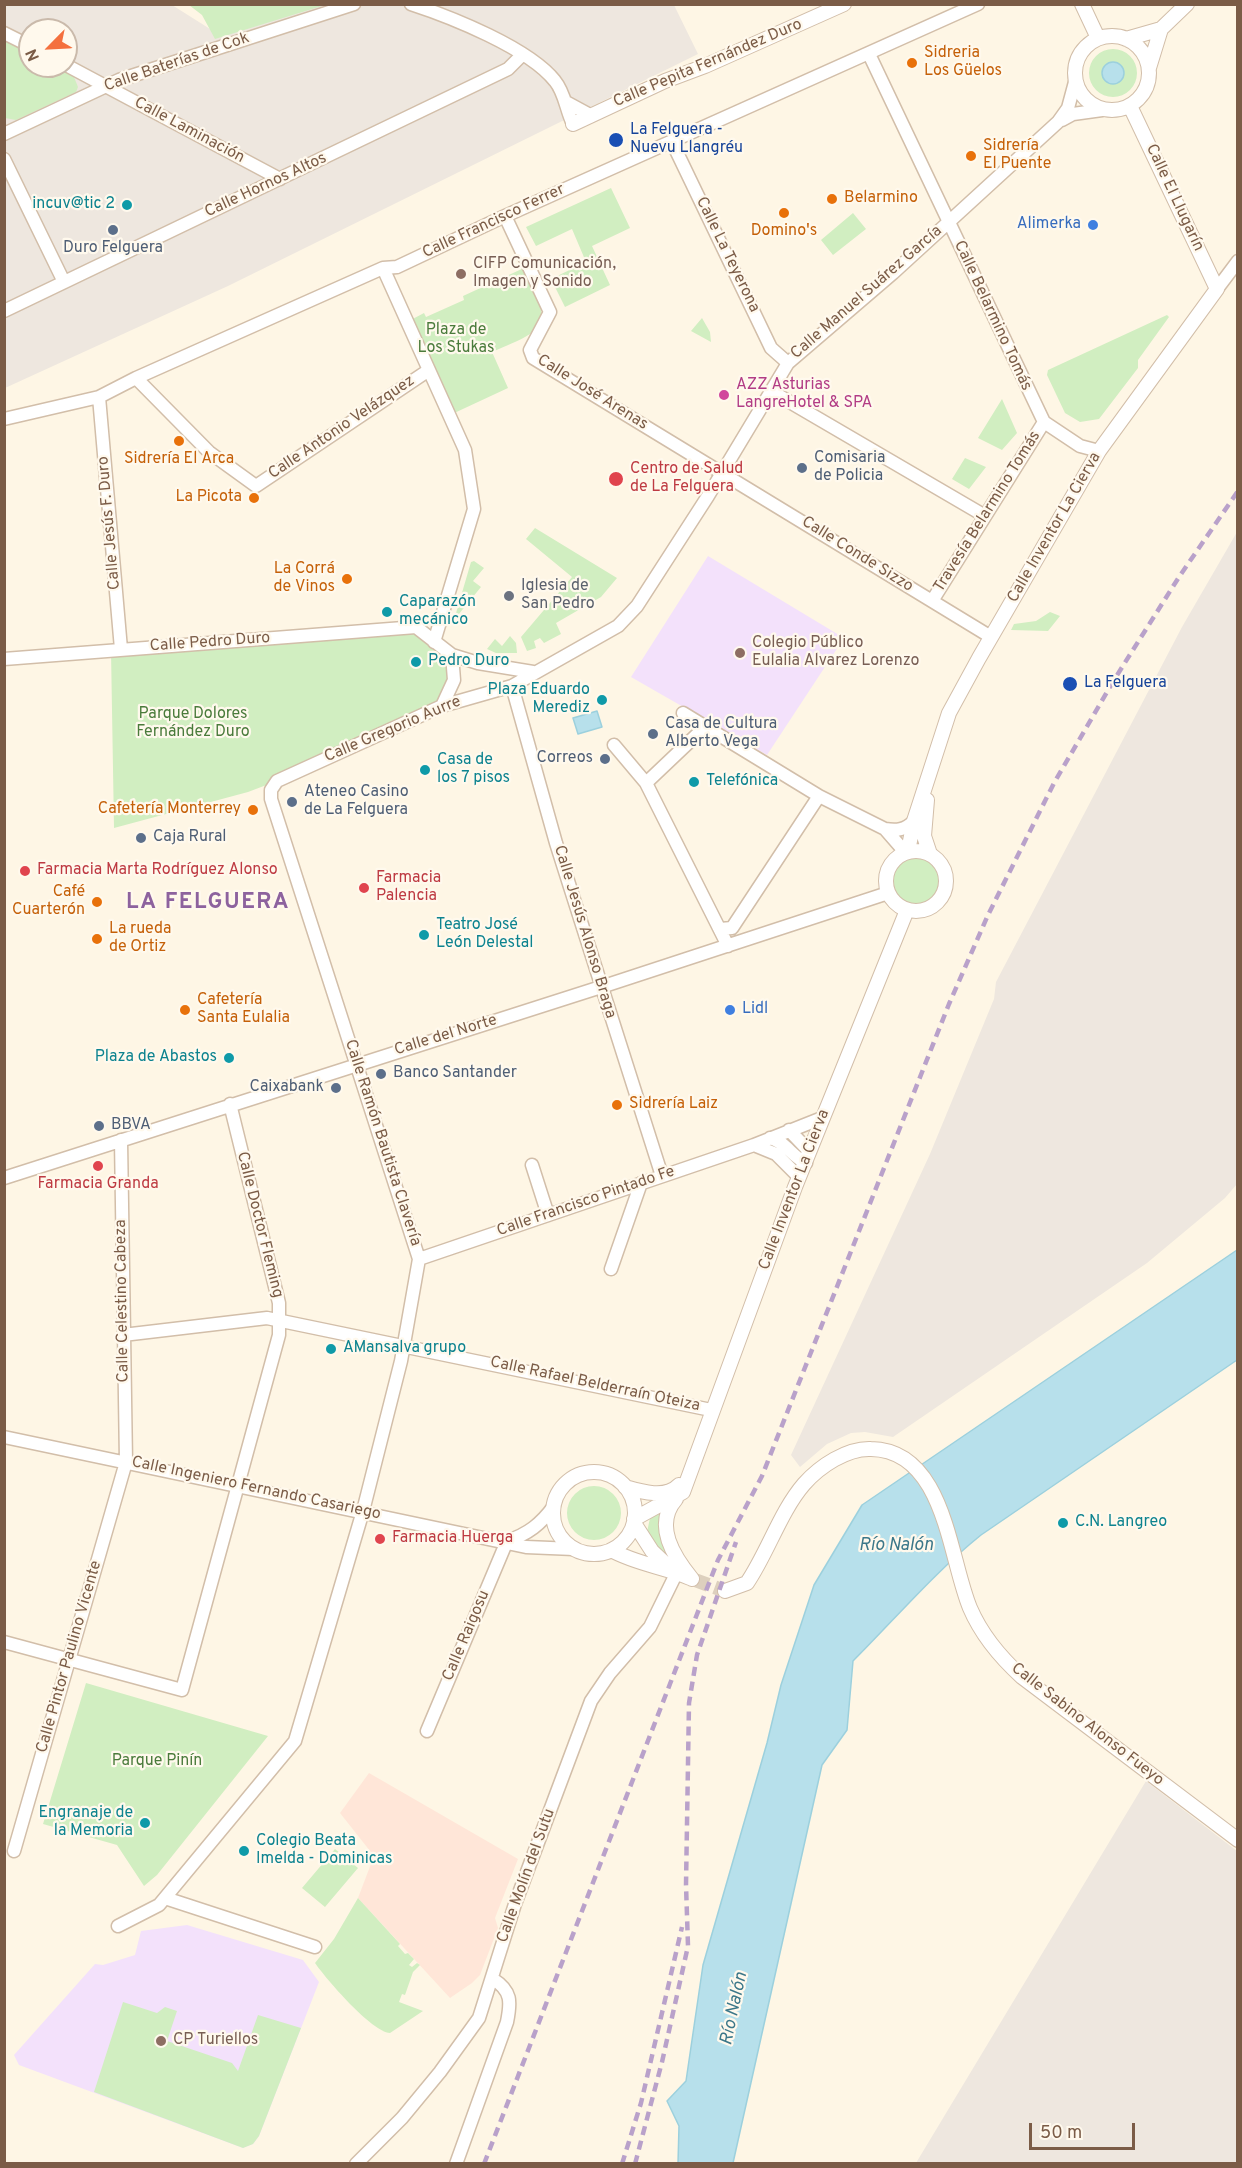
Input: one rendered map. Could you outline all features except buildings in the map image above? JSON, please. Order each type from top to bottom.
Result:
[{"type":"street","name":"Calle Baterías de Cok","points":[[4,134],[105,86],[354,4]]},
{"type":"street","points":[[411,4],[443,14],[523,54],[555,81],[567,102],[573,124]]},
{"type":"street","name":"Calle Pepita Fernández Duro","points":[[573,124],[844,4]]},
{"type":"street","name":"Calle Francisco Ferrer","points":[[4,419],[99,398],[136,378],[383,268],[397,267],[505,216],[978,4]]},
{"type":"street","points":[[1082,4],[1098,38]]},
{"type":"street","points":[[1126,39],[1161,29],[1187,4]]},
{"type":"street","points":[[1058,122],[1073,114],[1102,110],[1117,111],[1130,106],[1140,98],[1148,82],[1149,68],[1161,29]]},
{"type":"street","points":[[4,33],[18,40]]},
{"type":"street","points":[[1058,122],[1068,108],[1075,82],[1076,62],[1086,46],[1098,38],[1112,36],[1126,39],[1139,48],[1149,68]]},
{"type":"street","name":"Calle Hornos Altos","points":[[4,311],[508,69],[523,54]]},
{"type":"street","name":"Calle Belarmino Tomás","points":[[869,54],[1044,422]]},
{"type":"street","name":"Calle Laminación","points":[[78,71],[280,179]]},
{"type":"street","points":[[1075,82],[1084,99],[1102,110]]},
{"type":"street","points":[[567,102],[590,115]]},
{"type":"street","name":"Calle El Llugarín","points":[[1130,106],[1217,290]]},
{"type":"street","name":"Calle Manuel Suárez García","points":[[512,686],[532,672],[618,626],[637,606],[723,473],[788,363],[893,273],[1058,122]]},
{"type":"street","name":"Calle La Teyerona","points":[[672,142],[771,348],[788,363]]},
{"type":"street","points":[[4,159],[64,282]]},
{"type":"street","name":"Calle José Arenas","points":[[505,216],[550,312],[532,344],[530,350],[534,358],[723,473]]},
{"type":"street","points":[[1217,290],[1237,262]]},
{"type":"street","points":[[383,268],[465,450],[474,509],[434,642],[452,655],[478,663],[532,672]]},
{"type":"street","name":"Calle Inventor La Cierva","points":[[907,851],[914,821],[928,785],[950,713],[1099,451],[1217,290]]},
{"type":"street","name":"Calle Antonio Velázquez","points":[[136,378],[209,452],[256,486],[429,370]]},
{"type":"street","points":[[771,391],[985,516]]},
{"type":"street","name":"Calle Jesús F. Duro","points":[[99,398],[121,650]]},
{"type":"street","points":[[1044,422],[1080,446],[1099,451]]},
{"type":"street","name":"Travesía Belarmino Tomás","points":[[932,601],[1044,422]]},
{"type":"street","name":"Calle Conde Sizzo","points":[[723,473],[992,637]]},
{"type":"street","name":"Calle Pedro Duro","points":[[4,659],[416,627],[434,642]]},
{"type":"street","points":[[442,706],[454,680],[452,655]]},
{"type":"street","name":"Calle Gregorio Aurre","points":[[277,781],[442,706],[512,686]]},
{"type":"street","name":"Calle Jesús Alonso Braga","points":[[512,686],[556,843],[662,1176]]},
{"type":"street","points":[[683,714],[819,796],[885,829],[896,831],[907,828],[914,821]]},
{"type":"street","points":[[646,783],[705,727]]},
{"type":"street","points":[[615,745],[646,783],[728,946]]},
{"type":"street","name":"Calle Ramón Bautista Clavería","points":[[118,1926],[159,1905],[295,1741],[363,1511],[404,1346],[419,1259],[271,799],[271,790],[277,781]]},
{"type":"street","name":"Calle Inventor La Cierva","points":[[928,785],[924,836],[930,854]]},
{"type":"street","points":[[720,929],[732,928],[819,796]]},
{"type":"street","points":[[885,829],[907,851]]},
{"type":"street","points":[[920,850],[930,854],[942,865],[946,877],[944,894],[937,904],[922,911],[907,910],[896,904],[888,893],[885,876],[891,862],[907,851],[920,850]]},
{"type":"street","name":"Calle del Norte","points":[[4,1178],[888,893]]},
{"type":"street","name":"Calle Inventor La Cierva","points":[[684,1492],[711,1410],[799,1177],[907,910]]},
{"type":"street","points":[[737,921],[737,928],[751,938]]},
{"type":"street","name":"Calle Doctor Fleming","points":[[69,1660],[182,1690],[240,1486],[279,1335],[279,1303],[230,1104]]},
{"type":"street","name":"Calle Francisco Pintado Fe","points":[[419,1259],[754,1145],[822,1118]]},
{"type":"street","points":[[779,1136],[808,1157]]},
{"type":"street","name":"Calle Celestino Cabeza","points":[[121,1140],[126,1462]]},
{"type":"street","points":[[754,1145],[776,1154],[799,1177]]},
{"type":"street","points":[[531,1165],[548,1215]]},
{"type":"street","points":[[611,1269],[641,1183]]},
{"type":"street","name":"Calle Rafael Belderraín Oteiza","points":[[123,1335],[267,1318],[711,1410]]},
{"type":"street","name":"Calle Ingeniero Fernando Casariego","points":[[4,1437],[534,1548],[574,1549]]},
{"type":"street","name":"Calle Sabino Alonso Fueyo","points":[[725,1591],[747,1583],[804,1484],[829,1463],[851,1451],[868,1449],[885,1449],[900,1456],[920,1473],[936,1496],[970,1607],[984,1636],[1003,1660],[1022,1677],[1238,1840]]},
{"type":"street","name":"Calle Pintor Paulino Vicente","points":[[14,1851],[126,1462]]},
{"type":"street","points":[[507,1541],[525,1535],[533,1529],[554,1506],[566,1483],[590,1472],[616,1479],[626,1487],[645,1492],[674,1491],[691,1473]]},
{"type":"street","points":[[554,1506],[557,1531],[574,1549],[586,1553],[611,1550],[625,1539],[634,1521],[634,1508],[626,1487]]},
{"type":"street","points":[[634,1521],[684,1492]]},
{"type":"street","points":[[611,1550],[624,1557],[694,1579],[676,1557],[666,1533],[668,1508],[684,1492]]},
{"type":"street","points":[[634,1521],[652,1551],[674,1571]]},
{"type":"street","name":"Calle Raigosu","points":[[427,1731],[507,1541]]},
{"type":"street","name":"Calle Molín del Sutu","points":[[356,2163],[402,2118],[470,2033],[483,2009],[514,1904],[591,1701],[610,1673],[650,1627],[674,1571]]},
{"type":"street","points":[[4,1642],[69,1660]]},
{"type":"street","points":[[165,1898],[315,1947]]},
{"type":"street","points":[[456,2163],[507,2022],[511,2002],[505,1987],[493,1979]]},
{"type":"shaded area","points":[[4,5],[172,5],[218,34],[322,5],[674,5],[698,54],[228,286],[5,388]]},
{"type":"shaded area","points":[[1237,532],[1237,1184],[1225,1198],[1147,1263],[893,1437],[865,1432],[851,1433],[827,1444],[800,1467],[791,1455],[930,1154],[994,999],[996,982],[1182,627]]},
{"type":"shaded area","name":"Colegio Público Eulalia Alvarez Lorenzo","points":[[708,556],[844,638],[767,755],[631,677]]},
{"type":"shaded area","points":[[369,1773],[518,1859],[495,1918],[498,1928],[480,1975],[450,1998],[358,1898],[374,1856],[340,1813]]},
{"type":"shaded area","points":[[1146,1781],[1237,1851],[1237,2163],[916,2163]]},
{"type":"shaded area","name":"CP Turiellos","points":[[187,1925],[303,1960],[319,1982],[259,2136],[253,2144],[243,2148],[19,2065],[14,2055],[95,1964],[103,1965],[135,1955],[141,1931]]},
{"type":"green space","points":[[189,5],[325,5],[215,39],[202,15]]},
{"type":"green space","points":[[5,41],[18,48],[18,78],[74,78],[78,87],[76,92],[16,120],[5,118]]},
{"type":"green space","points":[[1113,49],[1130,56],[1137,73],[1130,90],[1113,97],[1096,90],[1089,73],[1096,56]]},
{"type":"green space","points":[[611,188],[630,228],[592,246],[610,285],[565,307],[551,279],[586,262],[572,229],[536,246],[526,227]]},
{"type":"green space","points":[[853,213],[866,229],[833,255],[821,240]]},
{"type":"green space","name":"Plaza de Los Stukas","points":[[524,268],[539,302],[542,313],[541,322],[536,330],[492,352],[508,388],[450,415],[407,322],[424,313],[426,317],[464,300],[463,296]]},
{"type":"green space","points":[[1167,315],[1169,317],[1138,360],[1138,368],[1099,419],[1080,422],[1065,413],[1047,375],[1048,370]]},
{"type":"green space","points":[[702,318],[710,332],[711,342],[691,331]]},
{"type":"green space","points":[[1002,399],[1017,433],[1002,450],[978,438]]},
{"type":"green space","points":[[965,458],[986,467],[969,489],[952,479]]},
{"type":"green space","points":[[535,528],[617,578],[601,597],[556,623],[561,634],[544,643],[540,638],[534,641],[536,648],[527,651],[521,637],[572,577],[526,539]]},
{"type":"green space","points":[[474,561],[484,568],[473,581],[481,587],[454,620],[471,562]]},
{"type":"green space","points":[[1050,612],[1060,616],[1048,631],[1011,630],[1014,624],[1036,621]]},
{"type":"green space","name":"Parque Dolores Fernández Duro","points":[[416,627],[453,664],[442,706],[248,792],[114,828],[111,651]]},
{"type":"green space","points":[[510,636],[516,643],[517,653],[496,653],[487,649],[495,639],[502,646]]},
{"type":"green space","points":[[910,851],[922,851],[933,856],[941,864],[946,881],[944,893],[933,906],[922,911],[910,911],[899,906],[891,898],[886,887],[886,875],[891,864],[899,856]]},
{"type":"green space","points":[[594,1486],[604,1488],[613,1494],[619,1503],[621,1513],[619,1523],[613,1532],[604,1538],[594,1540],[584,1538],[575,1532],[569,1523],[567,1513],[569,1503],[575,1494],[584,1488]]},
{"type":"green space","points":[[661,1511],[660,1536],[668,1557],[655,1547],[647,1532],[650,1518]]},
{"type":"green space","name":"Parque Pinín","points":[[86,1683],[268,1736],[157,1875],[144,1886],[117,1845],[43,1824]]},
{"type":"green space","points":[[335,1849],[358,1868],[325,1907],[302,1888]]},
{"type":"green space","points":[[358,1898],[400,1944],[398,1946],[405,1954],[408,1953],[414,1959],[409,1965],[412,1967],[417,1963],[420,1965],[413,1972],[405,1995],[402,1994],[399,2002],[423,2011],[390,2033],[372,2024],[361,2015],[315,1963],[334,1939]]},
{"type":"green space","points":[[123,2002],[157,2013],[165,2007],[177,2011],[167,2041],[232,2063],[238,2071],[258,2015],[301,2028],[259,2136],[253,2144],[243,2148],[94,2092]]},
{"type":"water","points":[[1113,62],[1123,69],[1124,73],[1117,83],[1113,84],[1103,77],[1102,73],[1109,63]]},
{"type":"water","points":[[597,711],[602,727],[578,734],[573,718]]},
{"type":"water","name":"Río Nalón","points":[[1237,1250],[1237,1360],[981,1535],[931,1580],[853,1661],[847,1730],[822,1765],[733,2163],[678,2163],[679,2126],[667,2101],[686,2081],[703,1965],[767,1743],[781,1685],[814,1585],[862,1505]]},
{"type":"tunnel","points":[[695,1580],[725,1591]]},
{"type":"railway","points":[[484,2164],[718,1560],[762,1476],[949,1004],[988,915],[1054,783],[1114,680],[1179,577],[1238,491]]},
{"type":"railway","points":[[635,2164],[662,2062],[688,1946],[686,1885],[689,1703],[697,1655],[736,1542]]},
{"type":"railway","points":[[622,2164],[641,2103],[682,1927]]},
{"type":"place","name":"Sidreria Los Güelos","points":[[912,63]]},
{"type":"place","name":"La Felguera - Nuevu Llangréu","points":[[616,140]]},
{"type":"place","name":"Sidrería El Puente","points":[[971,156]]},
{"type":"place","name":"Belarmino","points":[[832,199]]},
{"type":"place","name":"incuv@tic 2","points":[[127,205]]},
{"type":"place","name":"Domino's","points":[[784,213]]},
{"type":"place","name":"Alimerka","points":[[1093,225]]},
{"type":"place","name":"Duro Felguera","points":[[113,230]]},
{"type":"place","name":"CIFP Comunicación, Imagen y Sonido","points":[[461,274]]},
{"type":"place","name":"AZZ Asturias LangreHotel & SPA","points":[[724,395]]},
{"type":"place","name":"Sidrería El Arca","points":[[179,441]]},
{"type":"place","name":"Comisaria de Policia","points":[[802,468]]},
{"type":"place","name":"Centro de Salud de La Felguera","points":[[616,479]]},
{"type":"place","name":"La Picota","points":[[254,498]]},
{"type":"place","name":"La Corrá de Vinos","points":[[347,579]]},
{"type":"place","name":"Iglesia de San Pedro","points":[[509,596]]},
{"type":"place","name":"Caparazón mecánico","points":[[387,612]]},
{"type":"place","name":"Colegio Público Eulalia Alvarez Lorenzo","points":[[740,653]]},
{"type":"place","name":"Pedro Duro","points":[[416,662]]},
{"type":"place","name":"La Felguera","points":[[1070,684]]},
{"type":"place","name":"Plaza Eduardo Merediz","points":[[602,700]]},
{"type":"place","name":"Casa de Cultura Alberto Vega","points":[[653,734]]},
{"type":"place","name":"Correos","points":[[605,759]]},
{"type":"place","name":"Casa de los 7 pisos","points":[[425,770]]},
{"type":"place","name":"Telefónica","points":[[694,782]]},
{"type":"place","name":"Ateneo Casino de La Felguera","points":[[292,802]]},
{"type":"place","name":"Cafetería Monterrey","points":[[253,810]]},
{"type":"place","name":"Caja Rural","points":[[141,838]]},
{"type":"place","name":"Farmacia Marta Rodríguez Alonso","points":[[25,871]]},
{"type":"place","name":"Farmacia Palencia","points":[[364,888]]},
{"type":"place","name":"Café Cuarterón","points":[[97,902]]},
{"type":"place","name":"Teatro José León Delestal","points":[[424,935]]},
{"type":"place","name":"La rueda de Ortiz","points":[[97,939]]},
{"type":"place","name":"Cafetería Santa Eulalia","points":[[185,1010]]},
{"type":"place","name":"Lidl","points":[[730,1010]]},
{"type":"place","name":"Plaza de Abastos","points":[[229,1058]]},
{"type":"place","name":"Banco Santander","points":[[381,1074]]},
{"type":"place","name":"Caixabank","points":[[336,1088]]},
{"type":"place","name":"Sidrería Laiz","points":[[617,1105]]},
{"type":"place","name":"BBVA","points":[[99,1126]]},
{"type":"place","name":"Farmacia Granda","points":[[98,1166]]},
{"type":"place","name":"AMansalva grupo","points":[[331,1349]]},
{"type":"place","name":"C.N. Langreo","points":[[1063,1523]]},
{"type":"place","name":"Farmacia Huerga","points":[[380,1539]]},
{"type":"place","name":"Engranaje de la Memoria","points":[[145,1823]]},
{"type":"place","name":"Colegio Beata Imelda - Dominicas","points":[[244,1851]]},
{"type":"place","name":"CP Turiellos","points":[[161,2041]]},
{"type":"district","name":"LA FELGUERA","points":[[208,904]]}]
